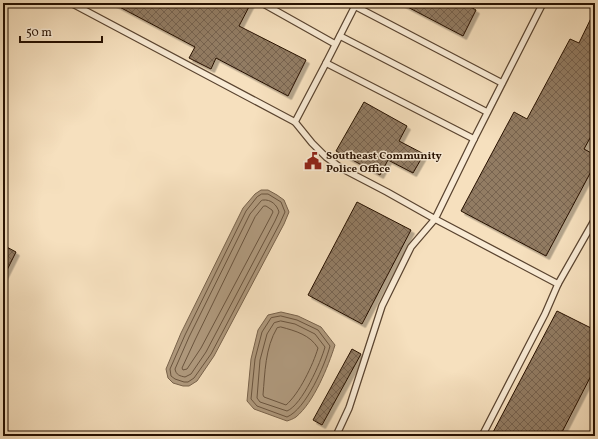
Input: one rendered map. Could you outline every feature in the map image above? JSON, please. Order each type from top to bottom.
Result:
[{"type":"lane","points":[[57,3],[65,3]]},
{"type":"lane","points":[[71,3],[295,122],[312,143],[326,157],[341,168],[558,284]]},
{"type":"lane","points":[[262,3],[335,44]]},
{"type":"lane","points":[[349,3],[502,83]]},
{"type":"lane","points":[[336,436],[349,408],[382,306],[412,247],[435,219],[543,3]]},
{"type":"lane","points":[[295,122],[355,6]]},
{"type":"lane","points":[[340,36],[488,112]]},
{"type":"lane","points":[[326,63],[474,139]]},
{"type":"lane","points":[[482,436],[545,314],[558,284],[595,219]]},
{"type":"water","points":[[261,190],[268,190],[284,200],[289,212],[284,224],[214,356],[197,381],[189,386],[173,383],[168,378],[166,369],[181,333],[243,208],[255,194]]},
{"type":"water","points":[[281,312],[298,316],[321,327],[335,345],[320,384],[309,403],[296,417],[287,421],[254,409],[247,401],[251,359],[258,330],[268,315]]},
{"type":"building","points":[[112,3],[251,3],[239,26],[306,60],[288,96],[216,58],[211,69],[189,58],[195,47]]},
{"type":"building","points":[[400,3],[464,3],[476,10],[463,36]]},
{"type":"building","points":[[595,10],[595,129],[584,149],[595,155],[595,164],[546,256],[461,211],[514,112],[527,119],[570,39],[579,43]]},
{"type":"building","points":[[364,102],[407,126],[399,141],[424,154],[413,173],[388,160],[380,175],[336,151]]},
{"type":"building","points":[[357,202],[411,230],[362,324],[308,295]]},
{"type":"building","points":[[3,245],[16,252],[3,278]]},
{"type":"building","points":[[557,311],[595,330],[595,368],[560,436],[491,436]]},
{"type":"building","points":[[352,349],[361,354],[322,425],[313,420]]},
{"type":"place","name":"Southeast Community Police Office","points":[[313,161]]}]
